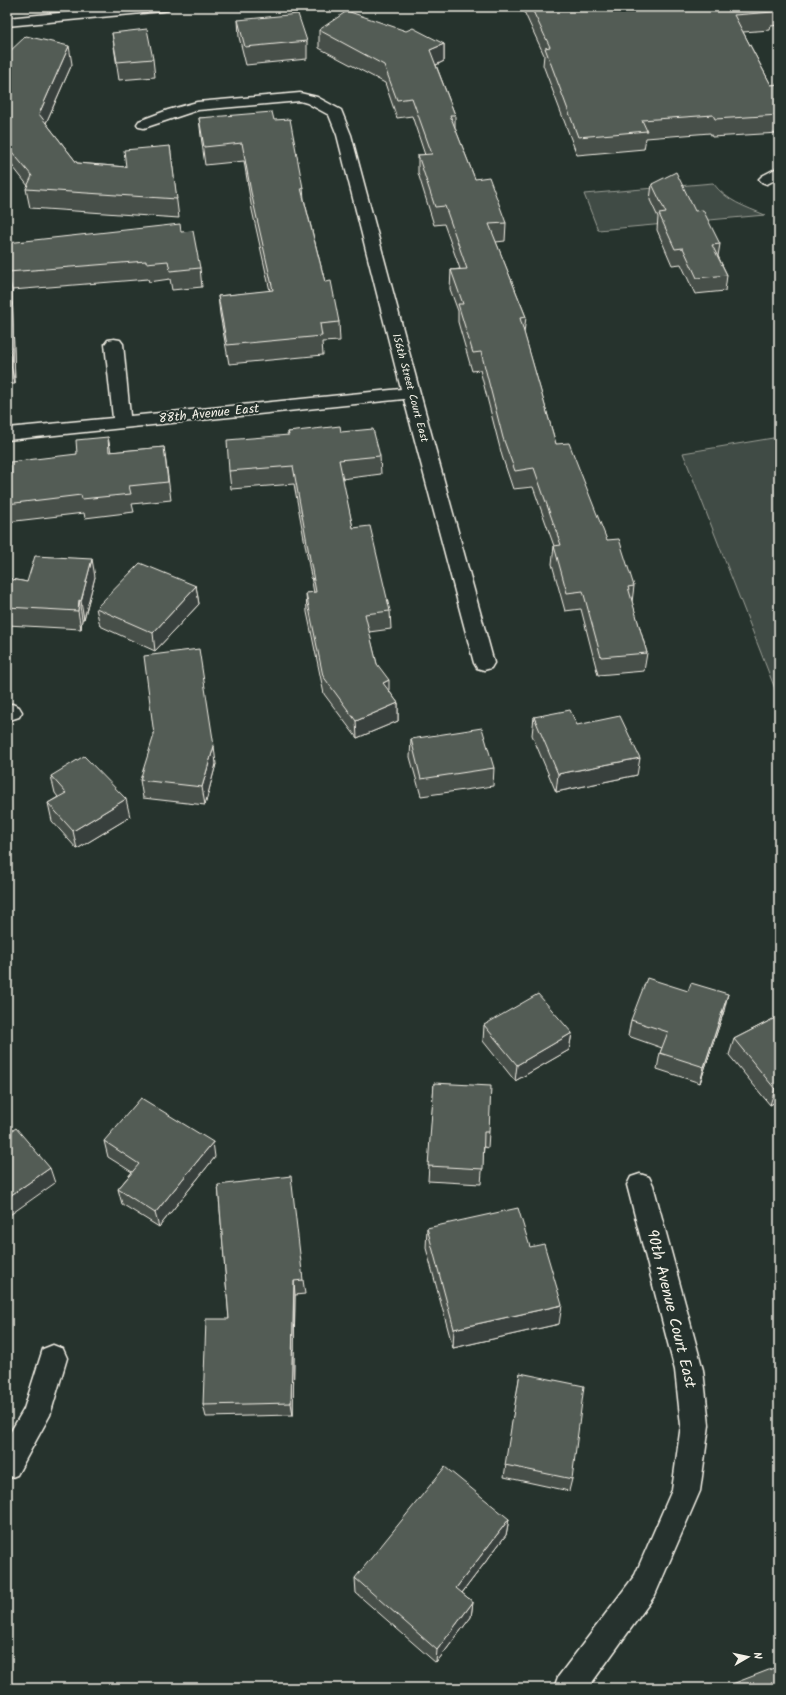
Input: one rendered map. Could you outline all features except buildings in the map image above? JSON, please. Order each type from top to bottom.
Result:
[{"type":"street","points":[[7,22],[163,7]]},
{"type":"street","name":"156th Street Court East","points":[[144,124],[173,112],[197,106],[268,99],[300,98],[312,100],[336,113],[344,135],[411,393],[484,663]]},
{"type":"street","points":[[114,344],[122,422]]},
{"type":"street","name":"88th Avenue East","points":[[7,434],[411,393]]},
{"type":"street","name":"90th Avenue Court East","points":[[569,1688],[646,1585],[686,1491],[695,1425],[689,1370],[640,1185]]},
{"type":"street","points":[[7,1465],[36,1415],[53,1358]]},
{"type":"shaded area","points":[[713,183],[730,199],[765,215],[598,230],[584,194]]},
{"type":"shaded area","points":[[779,437],[779,699],[683,453]]}]
